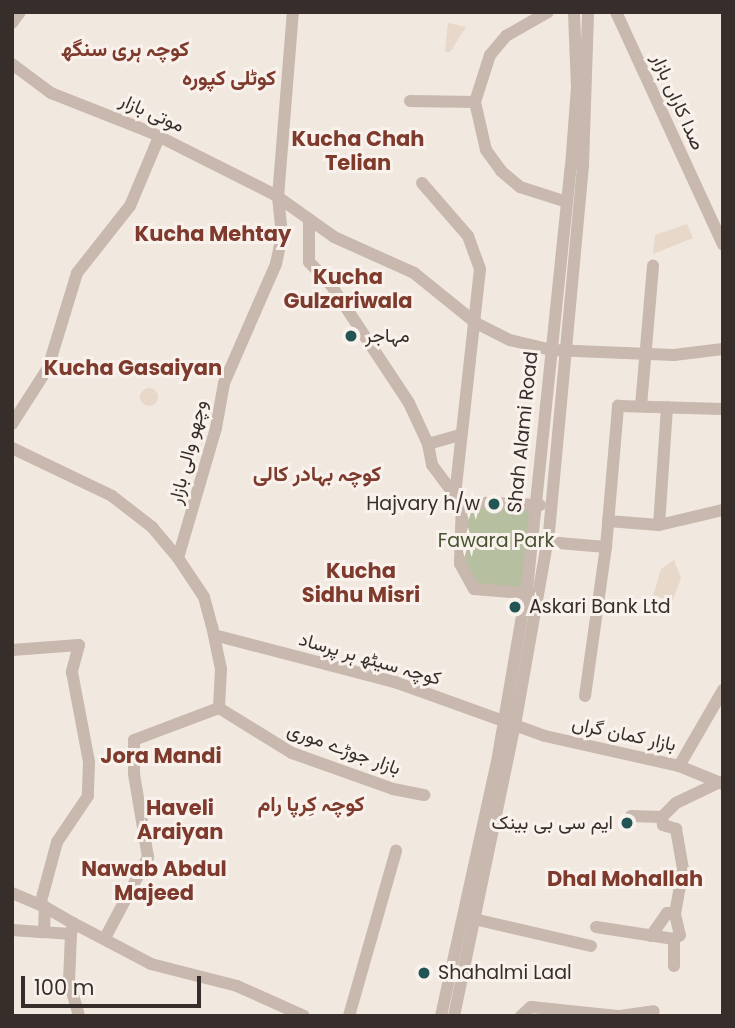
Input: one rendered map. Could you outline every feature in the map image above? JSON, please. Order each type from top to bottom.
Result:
[{"type":"street","points":[[12,23],[20,12]]},
{"type":"street","name":"وچھو والی بازار","points":[[178,558],[202,484],[224,383],[276,264],[282,235],[278,197],[293,12]]},
{"type":"street","points":[[548,12],[516,28],[490,55],[475,102],[486,150],[501,171],[531,192],[567,202]]},
{"type":"street","name":"Shah Alami Road","points":[[454,1016],[532,594],[547,542],[567,202],[577,88],[574,12]]},
{"type":"street","name":"Shah Alami Road","points":[[532,594],[535,505],[583,165],[588,12]]},
{"type":"street","name":"صدا کاراں بازار","points":[[616,12],[723,245]]},
{"type":"street","name":"موتی بازار","points":[[12,64],[51,93],[159,137],[278,197],[334,237],[414,273],[476,323],[510,340],[558,350],[644,354],[723,349]]},
{"type":"street","points":[[410,101],[475,102]]},
{"type":"street","points":[[12,424],[47,368],[77,273],[130,206],[159,137]]},
{"type":"street","points":[[422,183],[468,236],[477,252],[476,323],[460,435],[460,564],[474,589],[532,594]]},
{"type":"street","points":[[309,220],[309,262],[331,285],[409,403],[428,444],[432,465],[458,498],[551,506]]},
{"type":"street","points":[[641,407],[653,266]]},
{"type":"street","points":[[585,696],[606,547],[618,406],[723,409]]},
{"type":"street","points":[[659,525],[667,407]]},
{"type":"street","points":[[428,444],[460,435]]},
{"type":"street","points":[[12,448],[112,496],[152,527],[178,558],[204,597],[221,669],[219,708],[134,740],[134,774],[148,857],[105,938]]},
{"type":"street","points":[[608,521],[659,525],[723,510]]},
{"type":"street","points":[[547,542],[606,547]]},
{"type":"street","name":"کوچہ سیٹھ ہر پرساد","points":[[214,635],[395,682],[510,723]]},
{"type":"street","points":[[12,650],[79,645],[72,671],[89,762],[88,796],[57,842],[42,906],[44,932]]},
{"type":"street","points":[[679,766],[723,690]]},
{"type":"street","name":"بازار جوڑے موری","points":[[219,708],[292,752],[393,789],[424,795]]},
{"type":"street","name":"Shah Alami Road","points":[[441,1016],[510,723]]},
{"type":"street","name":"بازار کمان گراں","points":[[510,723],[679,766],[721,783]]},
{"type":"street","points":[[631,816],[662,817],[676,803],[721,783]]},
{"type":"street","points":[[596,927],[674,939],[680,935],[676,914],[682,859],[677,829],[663,825],[662,817]]},
{"type":"street","points":[[349,1016],[396,850]]},
{"type":"street","points":[[12,893],[42,906],[72,928],[105,938],[151,964],[237,986],[304,1016]]},
{"type":"street","points":[[651,936],[667,913],[676,914]]},
{"type":"street","points":[[474,919],[591,946]]},
{"type":"street","points":[[12,930],[44,932],[72,928]]},
{"type":"street","points":[[72,928],[69,981],[79,1016]]},
{"type":"street","points":[[674,939],[674,966]]},
{"type":"street","points":[[521,1016],[531,1007],[619,1016],[654,1011]]},
{"type":"green space","name":"Fawara Park","points":[[462,502],[535,505],[525,594],[479,591],[465,571]]},
{"type":"shaded area","points":[[448,23],[466,27],[450,52],[445,52]]},
{"type":"shaded area","points":[[687,224],[693,238],[653,254],[655,235]]},
{"type":"shaded area","points":[[149,388],[155,391],[158,397],[155,403],[149,406],[143,403],[140,397],[143,391]]},
{"type":"shaded area","points":[[674,560],[681,578],[673,600],[653,596],[661,569]]},
{"type":"place","name":"مہاجر","points":[[351,336]]},
{"type":"place","name":"Hajvary h/w","points":[[494,504]]},
{"type":"place","name":"Askari Bank Ltd","points":[[515,607]]},
{"type":"place","name":"ایم سی بی بینک","points":[[627,823]]},
{"type":"place","name":"Shahalmi Laal","points":[[424,973]]},
{"type":"district","name":"کوچہ ہری سنگھ","points":[[125,49]]},
{"type":"district","name":"کوٹلی کپورہ","points":[[229,78]]},
{"type":"district","name":"Kucha Chah Telian","points":[[358,151]]},
{"type":"district","name":"Kucha Mehtay","points":[[213,234]]},
{"type":"district","name":"Kucha Gulzariwala","points":[[348,289]]},
{"type":"district","name":"Kucha Gasaiyan","points":[[133,368]]},
{"type":"district","name":"کوچہ بہادر کالی","points":[[317,474]]},
{"type":"district","name":"Kucha Sidhu Misri","points":[[361,583]]},
{"type":"district","name":"Jora Mandi","points":[[161,756]]},
{"type":"district","name":"کوچہ کِرپا رام","points":[[311,804]]},
{"type":"district","name":"Haveli Araiyan","points":[[180,820]]},
{"type":"district","name":"Dhal Mohallah","points":[[625,879]]},
{"type":"district","name":"Nawab Abdul Majeed","points":[[154,881]]}]
